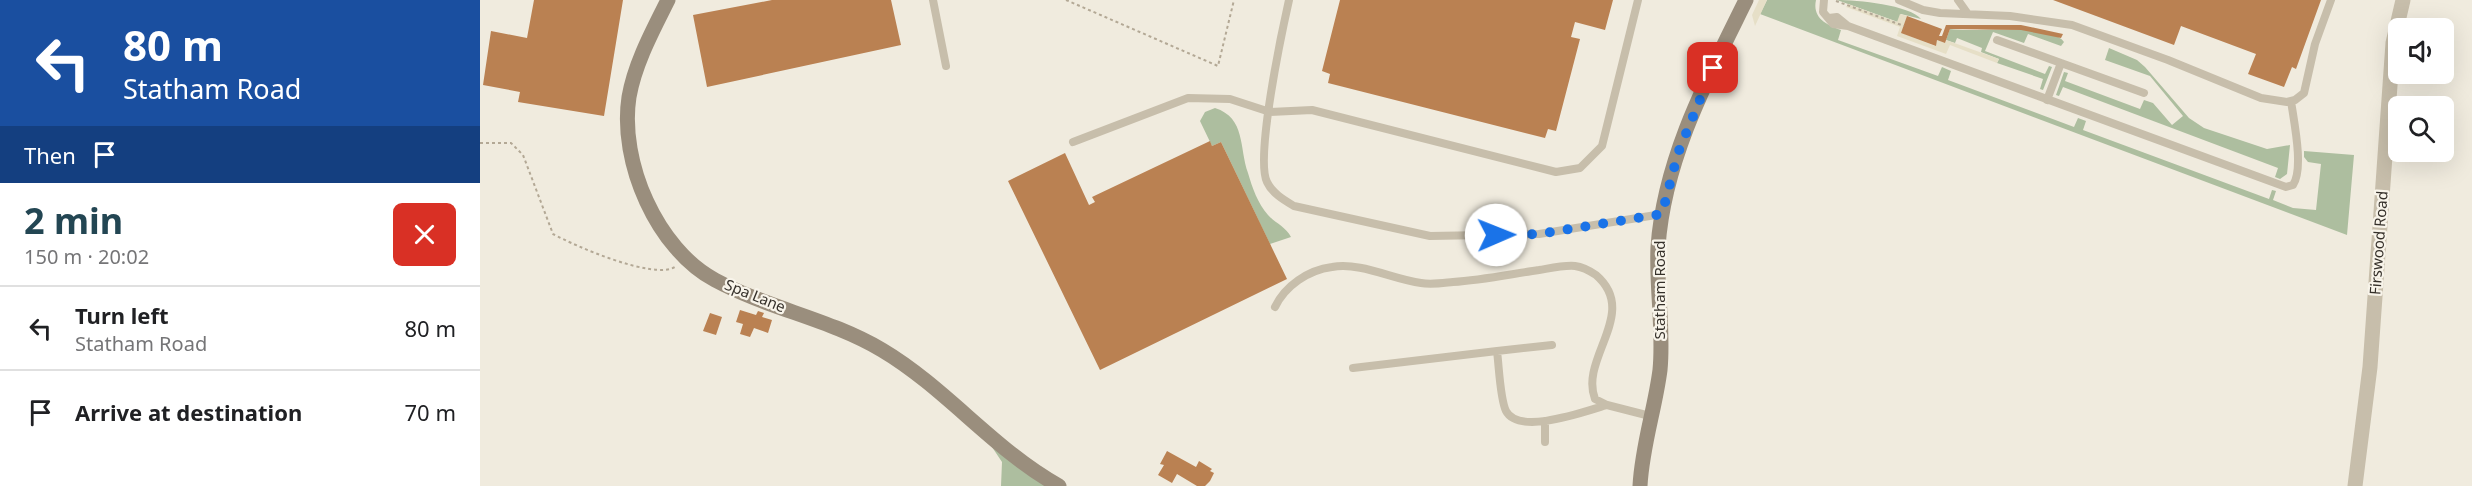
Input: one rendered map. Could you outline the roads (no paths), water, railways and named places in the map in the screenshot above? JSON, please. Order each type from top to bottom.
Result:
[{"type":"street","name":"Spa Lane","points":[[668,0],[635,74],[629,98],[629,128],[634,159],[651,209],[661,230],[684,259],[732,289],[848,332],[883,351],[1026,465],[1059,486]]},
{"type":"street","name":"Statham Road","points":[[1640,486],[1642,452],[1659,370],[1658,248],[1662,214],[1678,153],[1713,68],[1746,0]]},
{"type":"street","name":"Firswood Road","points":[[2355,486],[2372,344],[2393,43],[2403,0]]},
{"type":"lane","points":[[933,0],[946,66]]},
{"type":"lane","points":[[1289,0],[1281,35],[1263,154],[1266,181],[1279,197],[1294,206],[1430,236],[1539,234],[1662,214]]},
{"type":"lane","points":[[1073,142],[1188,98],[1230,99],[1270,112],[1312,110],[1556,172],[1580,168],[1602,146],[1638,0]]},
{"type":"lane","points":[[1824,0],[1823,12],[1840,27],[1848,26],[2286,187],[2293,186],[2297,180],[2297,151],[2291,101]]},
{"type":"lane","points":[[1899,0],[1923,10],[2010,16],[2072,25],[2168,60],[2261,98],[2291,101],[2304,93],[2315,44],[2331,0]]},
{"type":"lane","points":[[1958,0],[1968,14]]},
{"type":"lane","points":[[1998,40],[2144,93]]},
{"type":"lane","points":[[2047,100],[2061,63]]},
{"type":"lane","points":[[1275,307],[1283,292],[1289,287],[1318,270],[1334,266],[1423,284],[1469,280],[1564,266],[1586,269],[1605,285],[1612,308],[1610,328],[1594,368],[1592,387],[1595,399],[1607,405],[1650,416]]},
{"type":"lane","points":[[1353,368],[1552,345]]},
{"type":"lane","points":[[1497,351],[1505,411],[1514,420],[1521,422],[1558,420],[1607,405]]},
{"type":"lane","points":[[1545,421],[1545,442]]}]
